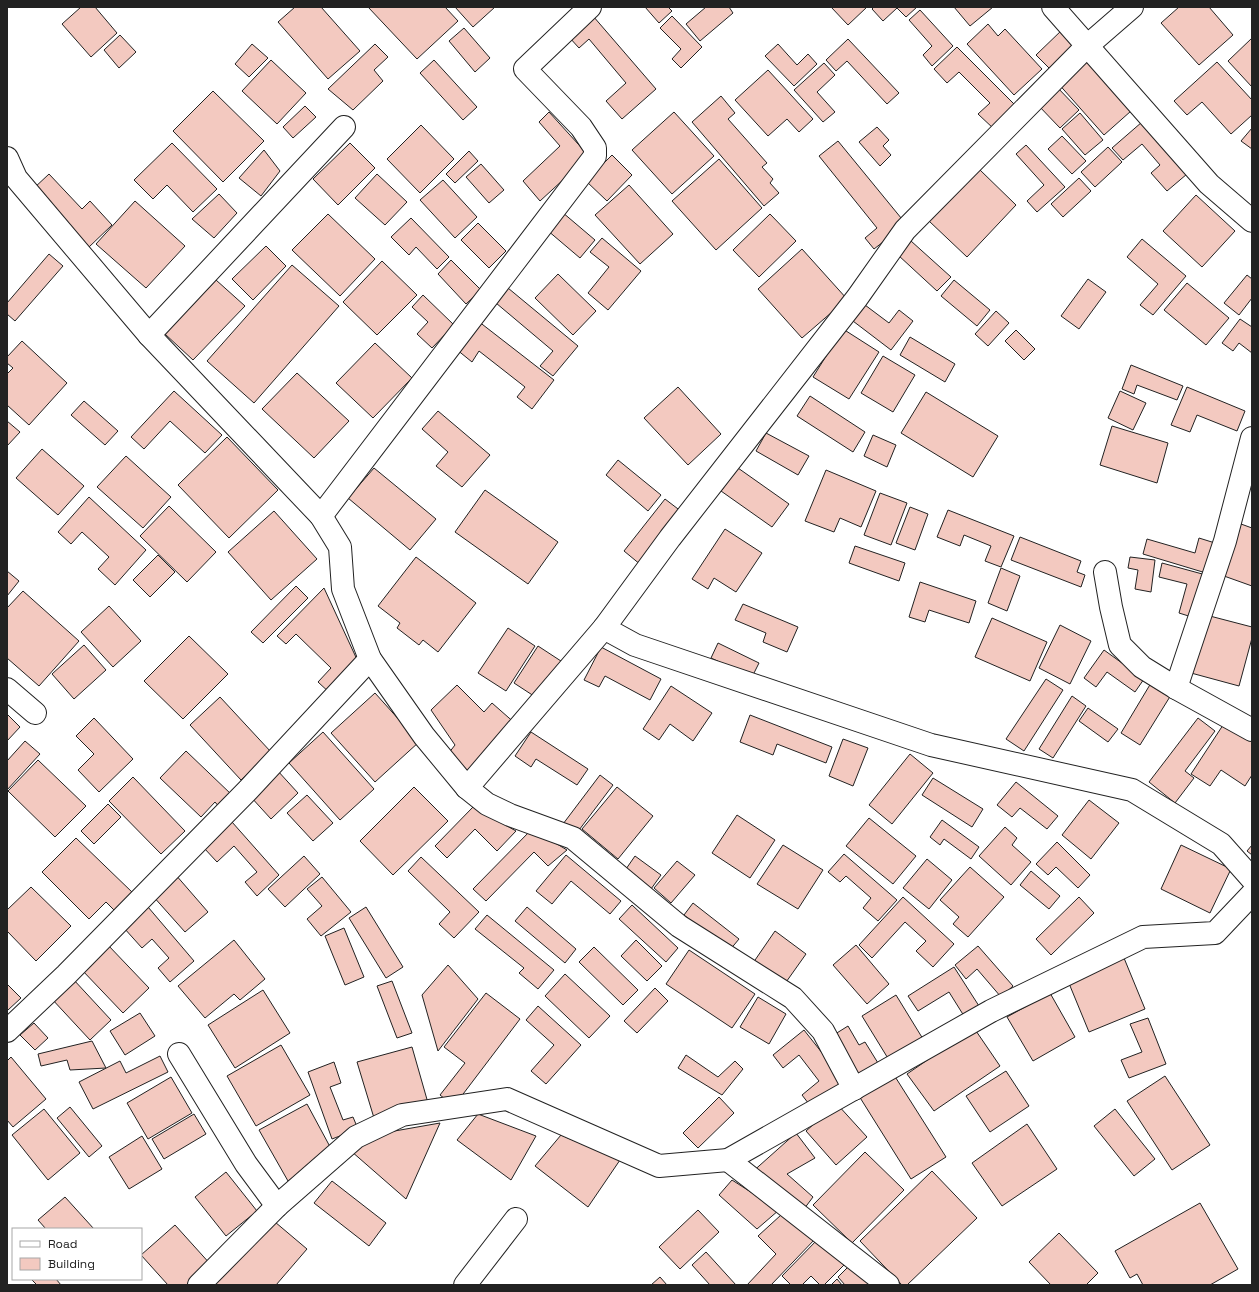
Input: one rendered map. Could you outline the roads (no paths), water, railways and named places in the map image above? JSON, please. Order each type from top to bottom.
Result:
[{"type":"street","points":[[320,516],[595,156],[595,148],[581,127],[525,69],[590,7]]},
{"type":"street","points":[[1053,7],[1209,184],[1252,221]]},
{"type":"street","points":[[466,788],[604,628],[670,538],[857,298],[905,230],[1087,46],[1132,7]]},
{"type":"street","points":[[149,335],[344,127]]},
{"type":"street","points":[[7,158],[16,178],[149,335],[320,516],[340,547],[343,589],[370,659],[424,736],[466,788],[487,804],[510,815],[573,838],[679,926],[793,998],[823,1031],[854,1089]]},
{"type":"street","points":[[1176,688],[1225,541],[1252,438]]},
{"type":"street","points":[[1105,572],[1120,645],[1142,667],[1176,688],[1252,730]]},
{"type":"street","points":[[604,628],[635,645],[931,745],[1132,790],[1221,844],[1252,879]]},
{"type":"street","points":[[7,1031],[66,975],[248,790],[370,659]]},
{"type":"street","points":[[7,689],[35,713]]},
{"type":"street","points":[[199,1285],[277,1206],[356,1137],[402,1115],[507,1099],[659,1166],[728,1160],[991,1011],[1143,937],[1215,933],[1252,894]]},
{"type":"street","points":[[179,1054],[246,1164],[277,1206]]},
{"type":"street","points":[[728,1160],[888,1285]]},
{"type":"street","points":[[465,1285],[516,1218]]}]
